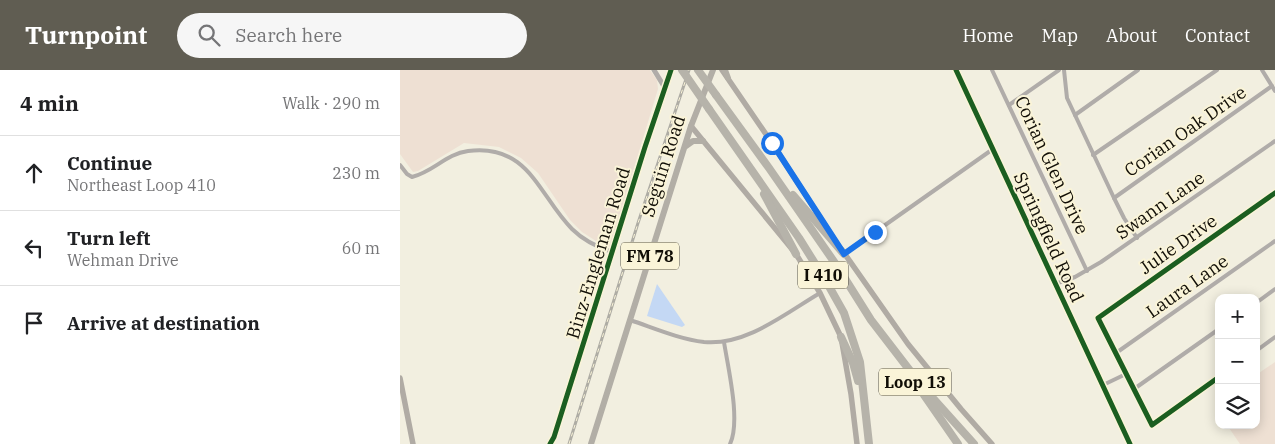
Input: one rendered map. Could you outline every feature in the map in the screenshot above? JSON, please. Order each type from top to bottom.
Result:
[{"type":"highway","name":"I 410","points":[[682,70],[826,280],[844,313],[860,362],[870,444]]},
{"type":"highway","name":"I 410","points":[[698,70],[837,266],[871,320],[921,385],[974,444]]},
{"type":"highway","points":[[746,162],[796,254]]},
{"type":"highway","points":[[769,168],[844,254]]},
{"type":"highway","name":"Loop 13","points":[[871,320],[958,444]]},
{"type":"highway","points":[[841,337],[853,363],[865,404]]},
{"type":"main road","name":"Seguin Road","points":[[591,444],[684,147],[713,70]]},
{"type":"main road","points":[[723,70],[844,254],[908,344],[992,444]]},
{"type":"main road","points":[[691,126],[796,254],[820,293],[841,337],[857,444]]},
{"type":"main road","points":[[684,147],[693,141],[703,141]]},
{"type":"main road","points":[[400,378],[413,444]]},
{"type":"street","points":[[654,70],[665,88]]},
{"type":"street","name":"Binz-Engleman Road","points":[[550,444],[554,437],[671,70]]},
{"type":"street","name":"Springfield Road","points":[[956,70],[1130,444]]},
{"type":"street","name":"Corian Glen Drive","points":[[992,70],[1087,271]]},
{"type":"street","points":[[1009,105],[1058,70]]},
{"type":"street","points":[[1064,70],[1067,98],[1114,198],[1137,238]]},
{"type":"street","points":[[1075,115],[1138,70]]},
{"type":"street","points":[[1094,155],[1217,70]]},
{"type":"street","points":[[1262,70],[1275,91]]},
{"type":"street","name":"Corian Oak Drive","points":[[1114,198],[1272,86]]},
{"type":"street","name":"Swann Lane","points":[[1056,284],[1087,271],[1275,141]]},
{"type":"street","points":[[844,254],[993,149]]},
{"type":"street","points":[[400,165],[407,174],[412,176],[425,172],[461,152],[481,150],[503,155],[529,172],[574,231],[598,247],[612,252]]},
{"type":"street","name":"Julie Drive","points":[[1116,353],[1098,318],[1275,193]]},
{"type":"street","name":"Laura Lane","points":[[1116,353],[1275,241]]},
{"type":"street","points":[[1260,299],[1275,289]]},
{"type":"street","points":[[630,320],[697,341],[724,342],[752,333],[820,293]]},
{"type":"street","points":[[1134,389],[1215,332]]},
{"type":"street","points":[[1260,348],[1275,337]]},
{"type":"street","points":[[724,342],[734,417],[734,433],[730,444]]},
{"type":"street","points":[[1116,353],[1152,425],[1215,380]]},
{"type":"street","points":[[1102,385],[1126,374]]},
{"type":"shaded area","points":[[400,70],[650,70],[657,80],[658,89],[610,247],[582,232],[570,220],[538,173],[521,158],[499,147],[464,143],[418,171],[413,172],[400,154]]},
{"type":"shaded area","points":[[1275,362],[1275,444],[1240,444],[1230,429],[1260,429],[1260,372]]},
{"type":"water","points":[[657,284],[685,325],[682,327],[647,316]]},
{"type":"railway","points":[[569,444],[638,223],[689,70]]},
{"type":"cycle path","points":[[550,444],[554,437],[671,70]]},
{"type":"cycle path","points":[[956,70],[1130,444]]},
{"type":"cycle path","points":[[1215,380],[1152,425],[1098,318],[1275,193]]},
{"type":"route","points":[[772,143],[844,254],[875,232]]}]
